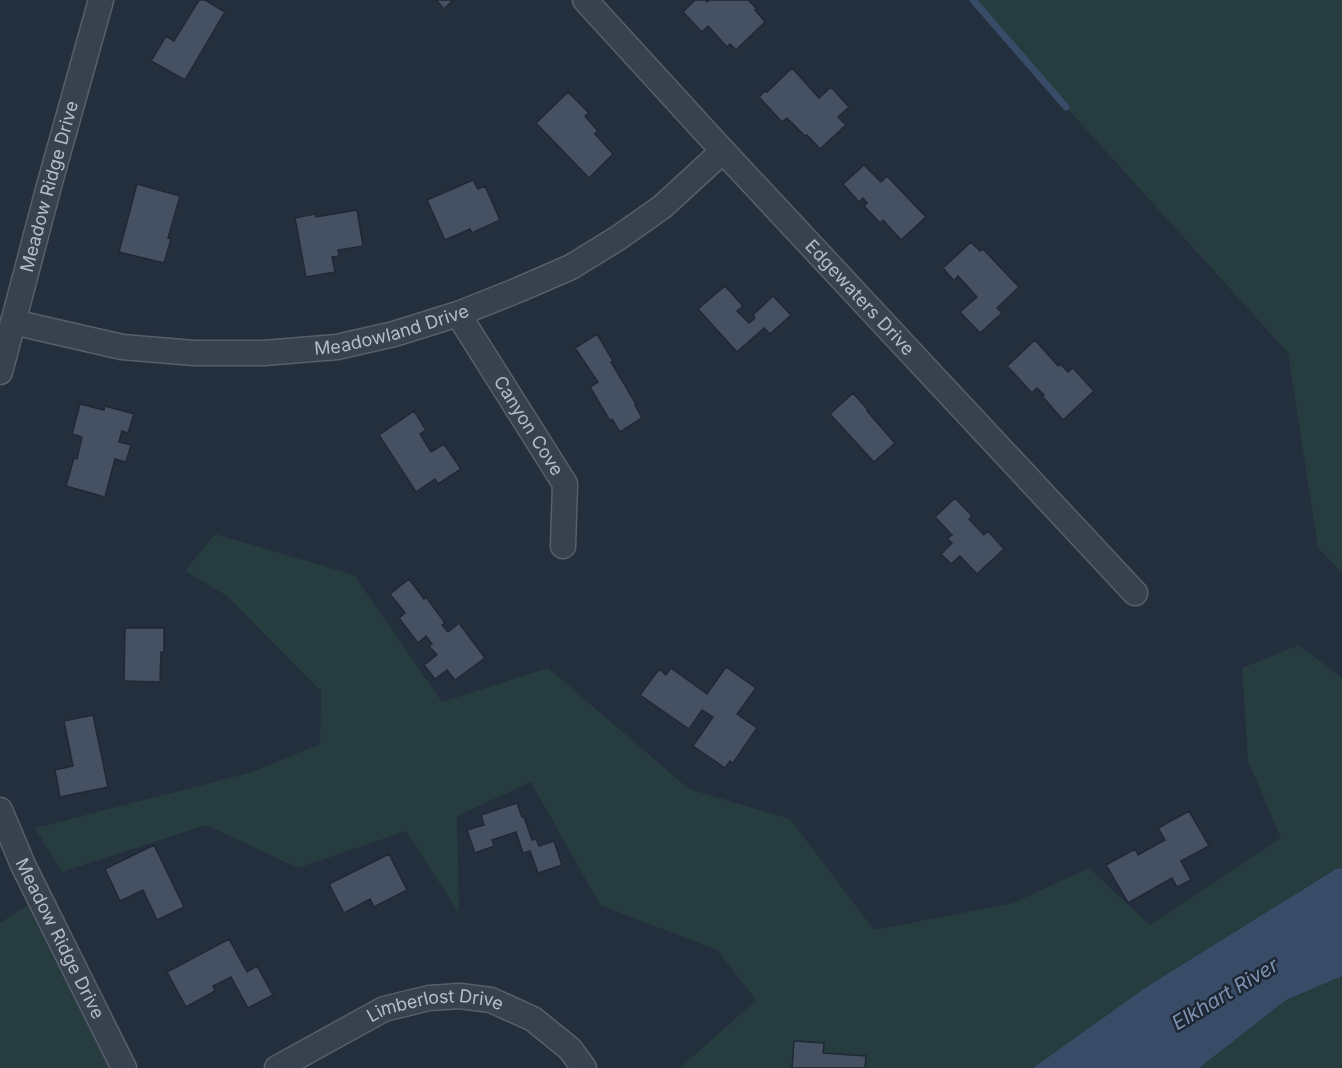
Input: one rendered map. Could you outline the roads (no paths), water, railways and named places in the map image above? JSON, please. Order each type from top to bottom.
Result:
[{"type":"street","name":"Meadow Ridge Drive","points":[[0,372],[101,0]]},
{"type":"street","name":"Edgewaters Drive","points":[[585,0],[1135,593]]},
{"type":"street","name":"Meadowland Drive","points":[[13,322],[122,347],[194,353],[264,353],[337,346],[394,334],[458,314],[571,267],[662,207],[723,151]]},
{"type":"street","name":"Canyon Cove","points":[[458,314],[565,484],[563,546]]},
{"type":"street","name":"Meadow Ridge Drive","points":[[0,810],[23,865],[124,1068]]},
{"type":"street","name":"Limberlost Drive","points":[[277,1068],[384,1009],[429,998],[460,996],[491,1000],[533,1019],[570,1049],[584,1068]]},
{"type":"water","name":"Elkhart River","points":[[1342,868],[1342,976],[1286,1000],[1199,1068],[1033,1068],[1148,986],[1336,869]]},
{"type":"waterway","points":[[973,0],[1066,107]]}]
